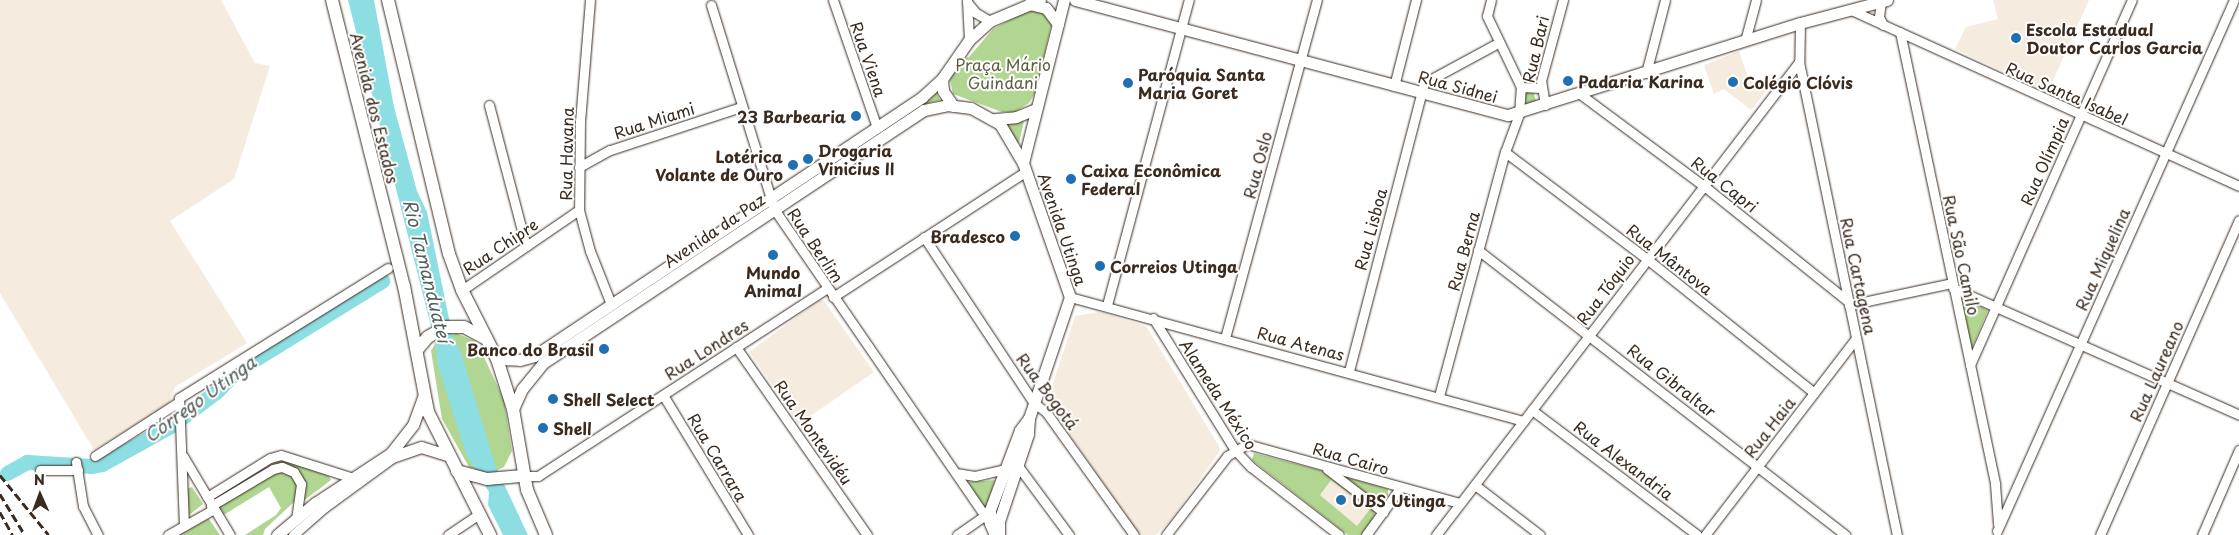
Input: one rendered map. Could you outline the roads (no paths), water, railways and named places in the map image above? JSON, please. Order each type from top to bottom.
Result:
[{"type":"highway","name":"Avenida dos Estados","points":[[332,0],[417,350],[424,394],[432,424],[490,535]]},
{"type":"highway","points":[[388,0],[449,254],[462,290],[498,359],[513,409],[523,476],[534,511],[546,535]]},
{"type":"highway","points":[[417,350],[432,334],[453,326],[464,327],[487,338]]},
{"type":"highway","points":[[457,471],[479,478],[523,476]]},
{"type":"main road","points":[[1036,109],[1016,117],[996,119],[971,108],[953,106],[943,91],[942,79],[969,40],[990,20],[1040,0]]},
{"type":"main road","points":[[1024,167],[1036,109],[1064,0]]},
{"type":"main road","name":"Rua Sidnei","points":[[1075,0],[1495,114],[1519,114],[1800,23],[1884,1]]},
{"type":"main road","points":[[1027,4],[1046,8],[1058,24]]},
{"type":"main road","name":"Avenida da Paz","points":[[498,359],[520,360],[534,356],[876,128],[942,79]]},
{"type":"main road","name":"Avenida da Paz","points":[[513,409],[522,389],[543,363],[924,110],[953,106]]},
{"type":"main road","name":"Avenida Utinga","points":[[986,520],[1028,434],[1029,418],[1070,297],[1024,167],[996,119]]},
{"type":"main road","points":[[374,465],[406,436],[418,415],[424,394]]},
{"type":"main road","points":[[276,535],[294,520],[374,465],[421,447],[448,455]]},
{"type":"main road","name":"Avenida Utinga","points":[[999,535],[999,521],[1012,467]]},
{"type":"main road","points":[[986,520],[995,535]]},
{"type":"street","name":"Rua Havana","points":[[590,0],[579,167],[579,210],[590,251],[611,304]]},
{"type":"street","name":"Rua Viena","points":[[833,0],[876,128]]},
{"type":"street","points":[[1107,305],[1188,0]]},
{"type":"street","name":"Rua Oslo","points":[[1225,338],[1317,0]]},
{"type":"street","points":[[1394,86],[1416,0]]},
{"type":"street","points":[[1491,0],[1487,16],[1498,43],[1521,87],[1540,88]]},
{"type":"street","name":"Rua Bari","points":[[1545,105],[1540,88],[1562,0]]},
{"type":"street","points":[[1646,73],[1665,0]]},
{"type":"street","points":[[1745,41],[1756,0]]},
{"type":"street","name":"Rua Olímpia","points":[[1970,366],[2132,0]]},
{"type":"street","name":"Rua Miquelina","points":[[1996,533],[2234,0]]},
{"type":"street","points":[[967,1],[976,13],[990,20]]},
{"type":"street","points":[[967,1],[969,40]]},
{"type":"street","points":[[1883,25],[1879,17],[1884,1]]},
{"type":"street","name":"Rua Berlim","points":[[711,5],[774,209],[956,473],[986,520]]},
{"type":"street","name":"Rua Santa Isabel","points":[[1851,10],[2239,186]]},
{"type":"street","name":"Rua Cartagena","points":[[1800,23],[1799,62],[1897,535]]},
{"type":"street","name":"Rua São Camilo","points":[[1900,32],[1995,484],[2006,512]]},
{"type":"street","points":[[1421,94],[1424,83],[1498,43]]},
{"type":"street","name":"Rua Tóquio","points":[[1436,535],[1799,62]]},
{"type":"street","name":"Rua Berna","points":[[1439,396],[1505,152],[1519,114],[1521,87]]},
{"type":"street","name":"Rua Lisboa","points":[[1349,371],[1421,94]]},
{"type":"street","name":"Rua Capri","points":[[1580,94],[1704,186],[1849,303]]},
{"type":"street","points":[[489,105],[526,246]]},
{"type":"street","name":"Rua Miami","points":[[579,167],[610,150],[741,107]]},
{"type":"street","name":"Rua Mântova","points":[[1505,152],[1647,259],[1814,393]]},
{"type":"street","points":[[834,297],[1024,167]]},
{"type":"street","name":"Rua Chipre","points":[[462,290],[579,210]]},
{"type":"street","name":"Rua Laureano","points":[[2100,535],[2239,220]]},
{"type":"street","name":"Rua Bogotá","points":[[924,237],[1034,403],[1046,412],[1134,535]]},
{"type":"street","name":"Rua Gibraltar","points":[[1478,250],[1845,535]]},
{"type":"street","points":[[95,456],[177,403],[182,394],[388,268]]},
{"type":"street","points":[[1849,303],[1953,286],[1995,307],[2239,415]]},
{"type":"street","name":"Rua Londres","points":[[523,476],[538,476],[827,288]]},
{"type":"street","name":"Rua Atenas","points":[[1070,297],[1107,305],[1349,371],[1523,421]]},
{"type":"street","name":"Alameda México","points":[[1153,318],[1235,450],[1251,467],[1339,535]]},
{"type":"street","name":"Rua Haia","points":[[1705,535],[1856,338]]},
{"type":"street","name":"Rua Montevidéu","points":[[736,347],[868,535]]},
{"type":"street","name":"Rua Carrara","points":[[663,395],[748,535]]},
{"type":"street","points":[[177,403],[182,455],[184,526]]},
{"type":"street","name":"Rua Alexandria","points":[[1532,410],[1698,535]]},
{"type":"street","name":"Rua Cairo","points":[[1235,450],[1247,444],[1460,504]]},
{"type":"street","points":[[1166,535],[1235,450]]},
{"type":"street","points":[[2202,535],[2239,450]]},
{"type":"street","points":[[182,455],[226,532]]},
{"type":"street","points":[[206,497],[270,458],[281,455],[353,478]]},
{"type":"street","points":[[293,535],[325,507],[395,456]]},
{"type":"street","points":[[1323,466],[1383,512]]},
{"type":"street","points":[[40,470],[77,467],[83,506],[98,535]]},
{"type":"street","points":[[168,535],[273,469],[282,467],[294,472],[301,484],[294,520]]},
{"type":"street","points":[[956,473],[975,476],[1012,467],[1069,535]]},
{"type":"street","name":"Rua São Camilo","points":[[1995,484],[1996,533]]},
{"type":"street","points":[[1474,485],[1540,535]]},
{"type":"street","points":[[1366,535],[1400,488]]},
{"type":"street","points":[[448,535],[479,514]]},
{"type":"street","points":[[957,535],[986,520]]},
{"type":"water","name":"Rio Tamanduateí","points":[[348,0],[374,0],[394,107],[417,191],[427,212],[453,338],[461,352],[495,465],[528,535],[503,535],[488,505],[489,492],[467,456],[437,363],[436,346]]},
{"type":"waterway","name":"Córrego Utinga","points":[[7,473],[27,462],[91,466],[102,464],[172,425],[217,391],[236,371],[382,281]]},
{"type":"railway","points":[[0,475],[49,535]]},
{"type":"railway","points":[[0,494],[25,535]]},
{"type":"railway","points":[[0,512],[13,535]]},
{"type":"place","name":"Escola Estadual Doutor Carlos Garcia","points":[[2016,38]]},
{"type":"place","name":"Padaria Karina","points":[[1568,81]]},
{"type":"place","name":"Colégio Clóvis","points":[[1733,82]]},
{"type":"place","name":"Paróquia Santa Maria Goret","points":[[1128,83]]},
{"type":"place","name":"23 Barbearia","points":[[856,116]]},
{"type":"place","name":"Drogaria Vinicius II","points":[[808,159]]},
{"type":"place","name":"Lotérica Volante de Ouro","points":[[793,165]]},
{"type":"place","name":"Caixa Econômica Federal","points":[[1071,179]]},
{"type":"place","name":"Bradesco","points":[[1015,236]]},
{"type":"place","name":"Mundo Animal","points":[[773,255]]},
{"type":"place","name":"Correios Utinga","points":[[1100,266]]},
{"type":"place","name":"Banco do Brasil","points":[[604,349]]},
{"type":"place","name":"Shell Select","points":[[553,399]]},
{"type":"place","name":"Shell","points":[[543,428]]},
{"type":"place","name":"UBS Utinga","points":[[1341,500]]},
{"type":"park label","name":"Praça Mário Guindani","points":[[1003,73]]}]
